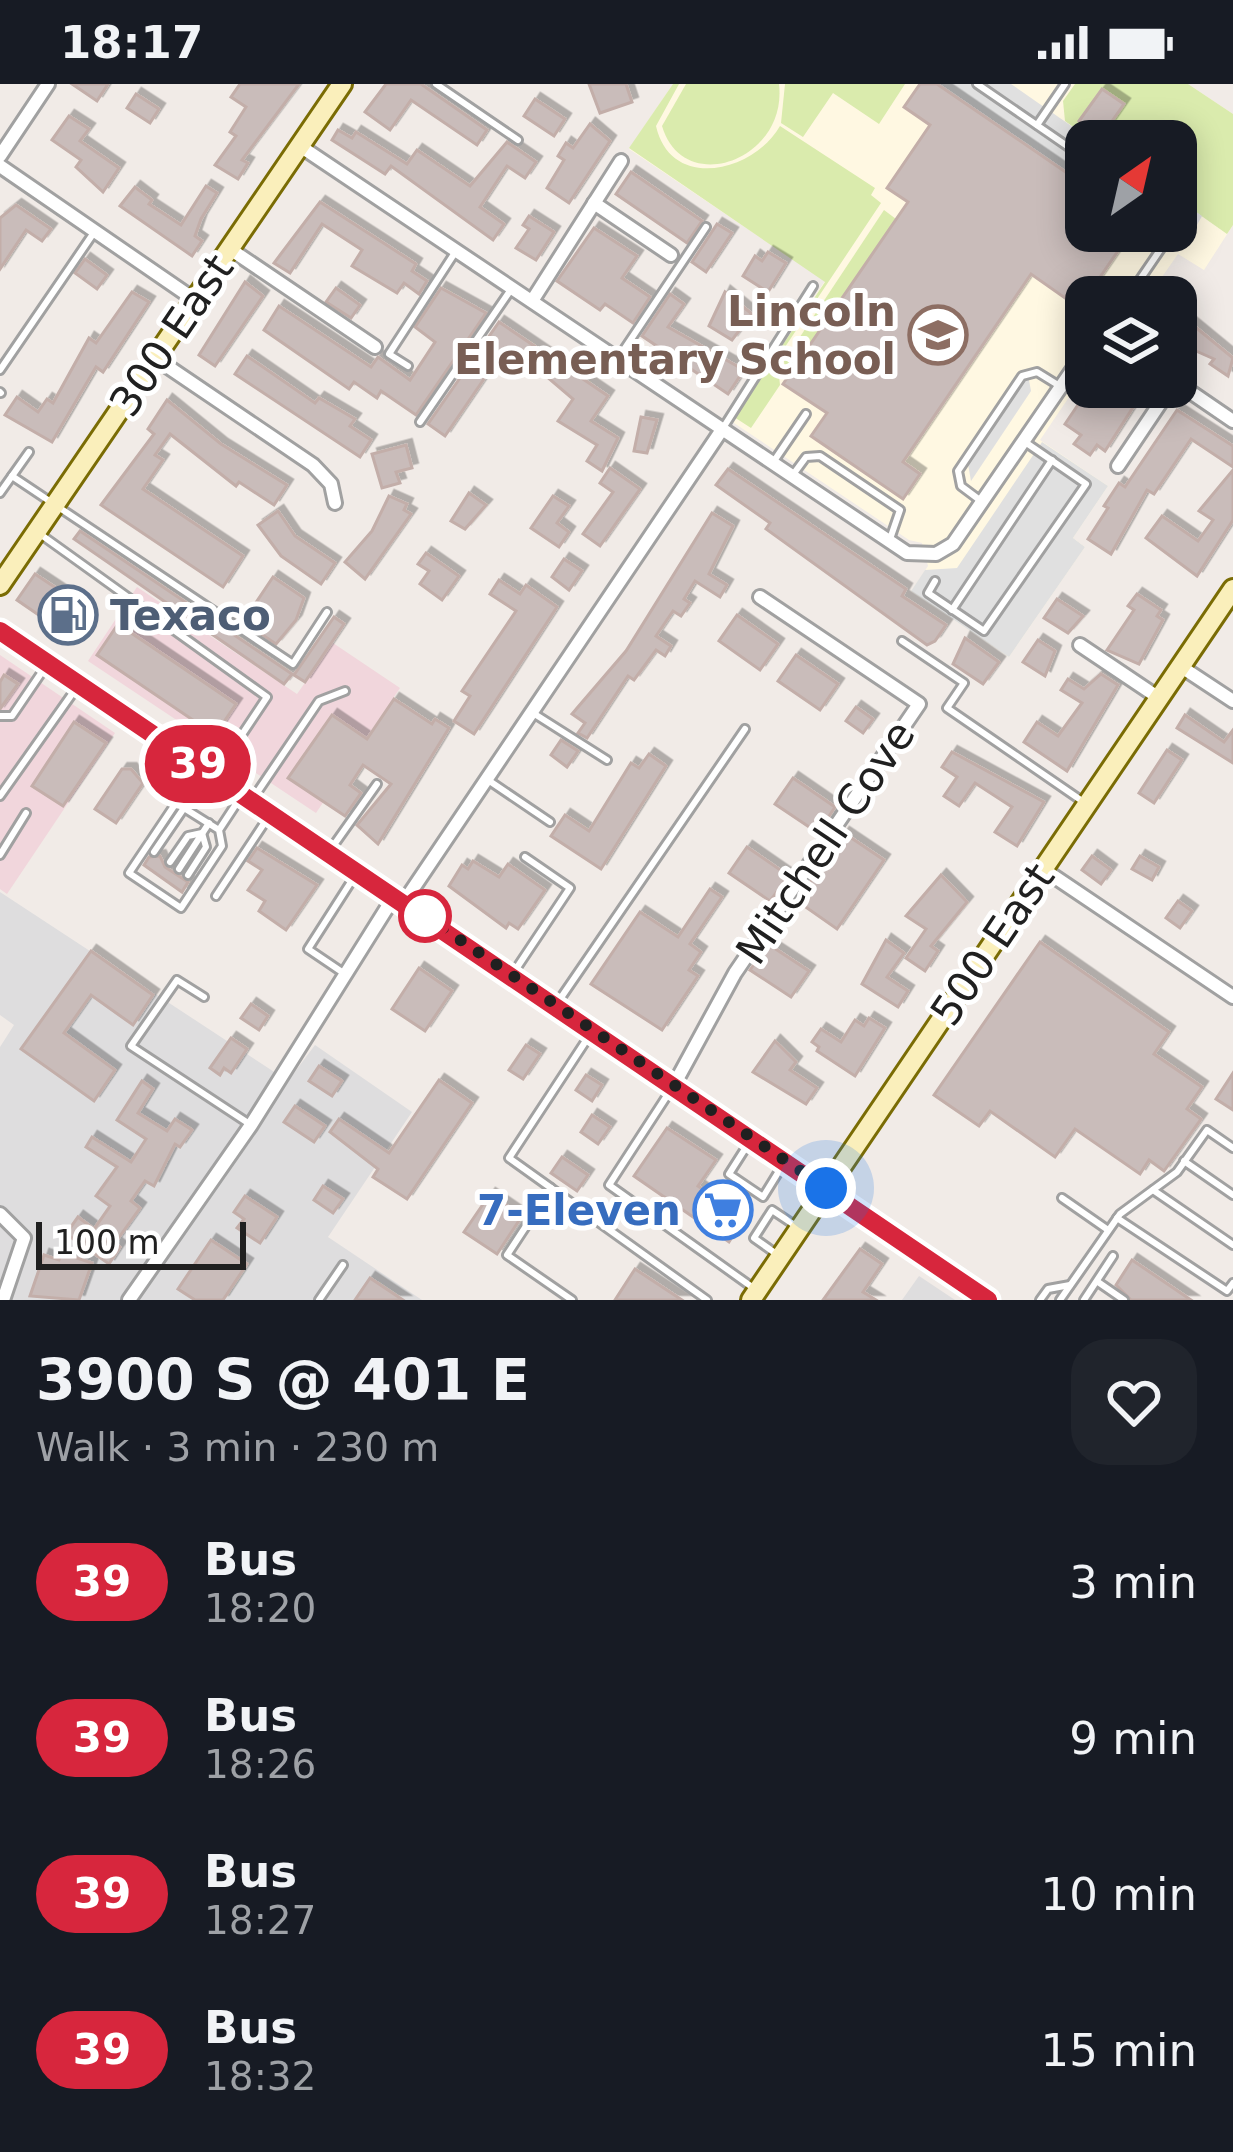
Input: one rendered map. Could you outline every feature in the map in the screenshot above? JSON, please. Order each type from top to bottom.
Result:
[{"type":"street","points":[[0,156],[48,84]]},
{"type":"street","name":"300 East","points":[[0,585],[342,84]]},
{"type":"street","points":[[300,146],[908,553],[936,554],[953,544],[1065,381]]},
{"type":"street","points":[[532,301],[621,161]]},
{"type":"street","points":[[0,166],[195,300]]},
{"type":"street","points":[[594,203],[670,255]]},
{"type":"street","points":[[230,249],[375,347]]},
{"type":"street","points":[[155,358],[313,465],[331,484],[335,503]]},
{"type":"street","points":[[1197,399],[1233,421]]},
{"type":"street","points":[[1118,466],[1157,408]]},
{"type":"street","points":[[129,1300],[251,1125],[342,972],[488,780],[722,431]]},
{"type":"street","name":"500 East","points":[[754,1296],[1233,589]]},
{"type":"street","name":"Mitchell Cove","points":[[674,1085],[735,973],[919,704],[760,597]]},
{"type":"street","points":[[0,631],[988,1300]]},
{"type":"street","points":[[1080,645],[1159,698]]},
{"type":"street","points":[[1180,666],[1233,701]]},
{"type":"street","points":[[1043,869],[1233,997]]},
{"type":"street","points":[[0,1214],[24,1238],[3,1300]]},
{"type":"lane","points":[[436,84],[518,140]]},
{"type":"lane","points":[[976,84],[1065,144]]},
{"type":"lane","points":[[1037,125],[1065,84]]},
{"type":"lane","points":[[617,360],[706,227]]},
{"type":"lane","points":[[0,370],[95,231]]},
{"type":"lane","points":[[408,366],[388,354],[456,251]]},
{"type":"lane","points":[[722,431],[813,286]]},
{"type":"lane","points":[[420,422],[512,288]]},
{"type":"lane","points":[[983,502],[957,478],[1000,408],[1029,372],[1061,387]]},
{"type":"lane","points":[[772,464],[806,414]]},
{"type":"lane","points":[[935,581],[928,593],[984,631],[1086,484],[1025,442]]},
{"type":"lane","points":[[0,493],[28,452]]},
{"type":"lane","points":[[791,476],[810,454],[820,455],[896,506],[900,521],[888,542]]},
{"type":"lane","points":[[952,610],[1052,460]]},
{"type":"lane","points":[[12,476],[293,664],[328,612]]},
{"type":"lane","points":[[37,532],[267,697],[215,776]]},
{"type":"lane","points":[[902,641],[964,683],[947,708],[1087,804]]},
{"type":"lane","points":[[0,716],[12,716],[48,663]]},
{"type":"lane","points":[[0,796],[79,684]]},
{"type":"lane","points":[[219,830],[319,701],[345,691]]},
{"type":"lane","points":[[533,713],[607,760]]},
{"type":"lane","points":[[556,1005],[746,730]]},
{"type":"lane","points":[[488,780],[550,822]]},
{"type":"lane","points":[[329,852],[377,784]]},
{"type":"lane","points":[[176,803],[219,830],[222,846],[181,908],[129,873],[176,803]]},
{"type":"lane","points":[[154,852],[184,808]]},
{"type":"lane","points":[[217,896],[271,813]]},
{"type":"lane","points":[[0,855],[26,814]]},
{"type":"lane","points":[[179,869],[208,824]]},
{"type":"lane","points":[[170,862],[188,836],[202,833]]},
{"type":"lane","points":[[188,875],[206,847],[202,833]]},
{"type":"lane","points":[[512,975],[570,888],[525,857]]},
{"type":"lane","points":[[137,878],[145,866]]},
{"type":"lane","points":[[342,972],[308,949],[358,872]]},
{"type":"lane","points":[[153,889],[161,877]]},
{"type":"lane","points":[[162,895],[170,883]]},
{"type":"lane","points":[[171,901],[178,889]]},
{"type":"lane","points":[[204,997],[177,980],[130,1046],[251,1125]]},
{"type":"lane","points":[[593,1030],[509,1158],[707,1300]]},
{"type":"lane","points":[[674,1085],[611,1179],[611,1191],[754,1296]]},
{"type":"lane","points":[[1060,1300],[1117,1218],[1184,1162],[1207,1130],[1233,1148]]},
{"type":"lane","points":[[752,1138],[730,1174],[799,1228]]},
{"type":"lane","points":[[763,1197],[785,1161]]},
{"type":"lane","points":[[1184,1162],[1233,1195]]},
{"type":"lane","points":[[551,1188],[508,1255],[572,1300]]},
{"type":"lane","points":[[1153,1190],[1233,1244]]},
{"type":"lane","points":[[1062,1198],[1109,1231]]},
{"type":"lane","points":[[772,1210],[754,1238],[781,1256]]},
{"type":"lane","points":[[1117,1218],[1227,1292],[1233,1283]]},
{"type":"lane","points":[[1084,1300],[1113,1256]]},
{"type":"lane","points":[[319,1300],[343,1265]]},
{"type":"lane","points":[[1096,1281],[1124,1300]]},
{"type":"lane","points":[[1040,1300],[1048,1288],[1070,1285]]},
{"type":"shaded area","name":"Lincoln Elementary School","points":[[673,84],[1188,84],[1233,114],[1233,225],[1204,270],[1178,254],[1163,276],[1065,276],[1065,403],[1040,440],[1108,486],[1073,538],[1085,547],[1009,657],[911,591],[928,566],[922,543],[909,540],[731,421],[825,281],[629,149]]},
{"type":"shaded area","points":[[937,84],[1011,84],[1065,122],[1065,172]]},
{"type":"shaded area","points":[[1028,375],[1031,391],[971,481],[968,464]]},
{"type":"shaded area","points":[[1042,442],[1108,486],[1073,538],[1085,547],[1009,657],[911,591],[925,570],[957,568]]},
{"type":"shaded area","points":[[137,587],[297,694],[333,643],[400,688],[316,813],[88,661]]},
{"type":"shaded area","points":[[0,655],[115,733],[7,894],[0,889]]},
{"type":"shaded area","points":[[0,892],[288,1081],[315,1045],[412,1112],[328,1237],[422,1300],[0,1300],[0,1047],[14,1025],[0,1015]]},
{"type":"shaded area","points":[[919,1276],[955,1300],[902,1300]]},
{"type":"green space","points":[[673,84],[679,84],[656,126],[665,147],[678,160],[695,167],[733,164],[752,155],[780,126],[875,188],[871,195],[881,203],[777,359],[780,385],[751,428],[734,417],[825,282],[629,148]]},
{"type":"green space","points":[[686,84],[779,84],[777,111],[767,133],[751,150],[711,164],[690,160],[673,148],[662,126]]},
{"type":"green space","points":[[785,84],[905,84],[879,124],[833,93],[803,137],[781,123]]},
{"type":"green space","points":[[1075,84],[1188,84],[1233,114],[1233,225],[1227,234],[1197,213],[1197,120],[1065,121],[1063,101]]},
{"type":"green space","points":[[884,210],[896,219],[786,378],[784,361]]},
{"type":"building","points":[[72,84],[108,84],[97,101]]},
{"type":"building","points":[[240,84],[299,84],[242,160],[248,163],[238,179],[215,165],[236,136],[230,132],[246,107],[231,97]]},
{"type":"building","points":[[386,84],[421,84],[487,130],[477,145],[411,100],[390,130],[365,112]]},
{"type":"building","points":[[589,84],[626,84],[632,102],[600,113]]},
{"type":"building","points":[[920,84],[937,84],[1065,172],[1065,252],[1117,252],[1101,276],[1065,276],[1065,298],[1031,274],[903,462],[920,474],[903,499],[811,436],[827,413],[783,384],[908,202],[887,188],[930,125],[904,107]]},
{"type":"building","points":[[1102,89],[1124,104],[1113,120],[1080,120]]},
{"type":"building","points":[[136,94],[159,109],[150,123],[127,108]]},
{"type":"building","points":[[535,99],[565,119],[554,136],[524,116]]},
{"type":"building","points":[[69,116],[89,129],[80,141],[119,168],[103,192],[76,167],[81,160],[52,140]]},
{"type":"building","points":[[590,124],[610,141],[569,203],[547,188],[564,160],[558,156],[566,143],[573,148]]},
{"type":"building","points":[[338,130],[352,138],[356,132],[407,164],[417,150],[470,186],[507,142],[536,162],[525,178],[507,166],[480,207],[504,224],[493,240],[391,166],[385,174],[332,140]]},
{"type":"building","points":[[631,172],[702,221],[687,243],[616,194]]},
{"type":"building","points":[[206,186],[217,193],[201,219],[195,236],[202,241],[192,256],[120,206],[135,187],[152,200],[149,204],[181,225]]},
{"type":"building","points":[[320,202],[416,264],[412,271],[427,281],[419,294],[404,283],[397,293],[352,266],[362,250],[322,224],[290,273],[274,263]]},
{"type":"building","points":[[16,205],[51,229],[42,241],[26,230],[0,269],[0,218]]},
{"type":"building","points":[[529,216],[554,232],[536,260],[516,248],[529,229],[523,225]]},
{"type":"building","points":[[717,224],[732,233],[706,272],[692,262]]},
{"type":"building","points":[[594,228],[637,256],[622,278],[650,297],[633,323],[605,304],[600,310],[557,281]]},
{"type":"building","points":[[768,252],[786,263],[768,292],[743,276],[755,256],[762,261]]},
{"type":"building","points":[[85,259],[107,275],[97,289],[75,273]]},
{"type":"building","points":[[245,282],[263,296],[215,366],[199,355]]},
{"type":"building","points":[[336,288],[360,305],[351,318],[326,302]]},
{"type":"building","points":[[441,288],[486,313],[416,415],[381,391],[377,398],[354,382],[349,389],[264,330],[279,306],[371,367],[378,357],[410,380],[435,342],[415,327]]},
{"type":"building","points":[[132,292],[149,302],[103,372],[96,367],[52,442],[5,415],[17,397],[38,412],[47,399],[53,403],[89,338],[96,343]]},
{"type":"building","points":[[725,292],[752,314],[732,340],[709,326]]},
{"type":"building","points":[[670,294],[684,304],[668,327],[744,370],[728,394],[642,336]]},
{"type":"building","points":[[499,322],[608,396],[591,421],[618,438],[602,471],[587,461],[597,445],[558,421],[573,399],[532,364],[527,372],[501,354],[445,436],[428,424]]},
{"type":"building","points":[[1197,328],[1233,358],[1228,376],[1210,364],[1214,359],[1197,351]]},
{"type":"building","points":[[247,356],[315,403],[319,398],[355,419],[350,426],[371,440],[360,457],[235,374]]},
{"type":"building","points":[[167,400],[221,444],[287,485],[274,505],[239,482],[236,486],[170,434],[155,455],[163,460],[143,489],[243,556],[223,587],[101,505],[154,434],[148,429]]},
{"type":"building","points":[[1076,408],[1133,408],[1105,451],[1097,445],[1090,455],[1074,444],[1081,435],[1065,424]]},
{"type":"building","points":[[1177,410],[1233,446],[1233,467],[1191,439],[1154,494],[1147,490],[1111,554],[1088,539],[1119,483],[1125,487]]},
{"type":"building","points":[[641,417],[657,420],[647,453],[634,451]]},
{"type":"building","points":[[406,445],[412,468],[396,472],[400,483],[382,488],[372,454]]},
{"type":"building","points":[[610,468],[640,489],[600,546],[583,534],[613,492],[600,483]]},
{"type":"building","points":[[728,469],[906,589],[902,596],[946,625],[935,641],[927,645],[766,529],[770,523],[716,485]]},
{"type":"building","points":[[1233,470],[1233,520],[1197,576],[1146,538],[1162,516],[1198,541],[1213,520],[1199,511]]},
{"type":"building","points":[[469,493],[486,505],[465,529],[451,521]]},
{"type":"building","points":[[389,496],[407,504],[404,510],[411,514],[365,579],[345,562],[372,531]]},
{"type":"building","points":[[553,496],[569,506],[557,523],[569,532],[559,547],[531,528]]},
{"type":"building","points":[[278,511],[295,536],[335,563],[321,584],[281,556],[258,525]]},
{"type":"building","points":[[712,513],[733,526],[709,574],[727,585],[720,597],[695,581],[681,616],[673,611],[656,636],[671,646],[665,656],[656,650],[634,680],[628,676],[587,738],[578,733],[585,723],[572,714],[626,651]]},
{"type":"building","points":[[80,531],[292,674],[284,684],[74,539]]},
{"type":"building","points":[[426,553],[459,576],[442,600],[420,584],[429,571],[418,564]]},
{"type":"building","points":[[564,559],[582,571],[569,590],[552,577]]},
{"type":"building","points":[[35,574],[74,600],[56,627],[17,600]]},
{"type":"building","points":[[273,577],[304,598],[296,620],[276,644],[243,622]]},
{"type":"building","points":[[499,580],[520,594],[526,585],[557,607],[474,734],[454,721],[470,696],[462,691],[516,611],[490,594]]},
{"type":"building","points":[[1137,594],[1161,610],[1157,616],[1163,620],[1139,664],[1107,650],[1134,610],[1128,606]]},
{"type":"building","points":[[1057,599],[1083,616],[1068,633],[1044,618]]},
{"type":"building","points":[[737,615],[778,644],[760,670],[719,641]]},
{"type":"building","points":[[334,617],[344,624],[305,682],[294,675]]},
{"type":"building","points":[[118,624],[236,704],[215,735],[97,655]]},
{"type":"building","points":[[965,638],[999,662],[983,684],[953,664]]},
{"type":"building","points":[[1038,640],[1055,651],[1045,676],[1023,662]]},
{"type":"building","points":[[796,655],[838,684],[820,710],[778,681]]},
{"type":"building","points":[[1101,674],[1118,685],[1067,771],[1024,742],[1037,722],[1058,736],[1082,703],[1061,690],[1068,679],[1084,689]]},
{"type":"building","points":[[4,675],[18,684],[0,709],[0,682]]},
{"type":"building","points":[[394,699],[432,724],[435,719],[449,728],[378,844],[357,825],[391,784],[363,765],[350,785],[361,793],[345,816],[288,778],[332,715],[367,739]]},
{"type":"building","points":[[856,707],[873,719],[863,733],[846,721]]},
{"type":"building","points":[[1185,715],[1224,742],[1233,730],[1233,763],[1177,728]]},
{"type":"building","points":[[74,722],[106,743],[63,806],[32,786]]},
{"type":"building","points":[[561,740],[578,751],[567,767],[551,755]]},
{"type":"building","points":[[1167,750],[1182,760],[1154,803],[1139,793]]},
{"type":"building","points":[[952,752],[1044,802],[1017,846],[995,832],[1012,807],[975,783],[959,806],[944,796],[957,777],[942,767]]},
{"type":"building","points":[[649,754],[666,766],[601,869],[551,836],[565,815],[589,831],[631,763],[639,768]]},
{"type":"building","points":[[122,769],[131,769],[143,783],[116,823],[95,809]]},
{"type":"building","points":[[793,778],[835,807],[818,833],[775,804]]},
{"type":"building","points":[[844,833],[884,860],[837,929],[797,901]]},
{"type":"building","points":[[747,847],[789,876],[770,901],[729,873]]},
{"type":"building","points":[[257,848],[317,885],[286,930],[259,911],[265,901],[248,890],[262,870],[248,861]]},
{"type":"building","points":[[160,856],[165,867],[188,882],[182,892],[144,865],[149,857]]},
{"type":"building","points":[[1092,856],[1111,870],[1101,884],[1082,870]]},
{"type":"building","points":[[1140,856],[1159,867],[1152,880],[1132,869]]},
{"type":"building","points":[[473,861],[499,877],[508,864],[545,890],[518,929],[509,923],[506,928],[449,886],[462,865],[468,869]]},
{"type":"building","points":[[941,875],[967,902],[931,946],[938,951],[925,971],[906,958],[926,929],[906,916]]},
{"type":"building","points":[[710,889],[722,897],[690,944],[701,952],[689,970],[698,976],[662,1030],[591,984],[640,912],[678,937]]},
{"type":"building","points":[[1178,901],[1192,911],[1180,928],[1166,918]]},
{"type":"building","points":[[886,940],[904,953],[887,977],[908,991],[898,1007],[862,984]]},
{"type":"building","points":[[1040,942],[1169,1032],[1154,1054],[1202,1087],[1187,1109],[1201,1119],[1164,1171],[1149,1160],[1140,1174],[1075,1129],[1055,1157],[990,1111],[979,1126],[934,1095]]},
{"type":"building","points":[[768,944],[809,971],[791,997],[750,970]]},
{"type":"building","points":[[91,951],[153,995],[133,1025],[91,995],[64,1033],[115,1070],[94,1101],[21,1049]]},
{"type":"building","points":[[419,968],[452,991],[425,1031],[392,1009]]},
{"type":"building","points":[[251,1004],[268,1016],[259,1030],[241,1018]]},
{"type":"building","points":[[869,1018],[885,1028],[855,1076],[817,1051],[819,1047],[812,1042],[821,1029],[841,1042],[855,1020],[864,1026]]},
{"type":"building","points":[[231,1038],[247,1049],[231,1073],[224,1068],[220,1075],[210,1068]]},
{"type":"building","points":[[775,1041],[796,1062],[790,1070],[817,1088],[806,1104],[753,1072]]},
{"type":"building","points":[[526,1045],[540,1054],[523,1079],[509,1070]]},
{"type":"building","points":[[319,1066],[342,1081],[332,1096],[309,1081]]},
{"type":"building","points":[[1233,1073],[1233,1110],[1216,1099]]},
{"type":"building","points":[[586,1075],[602,1085],[592,1101],[576,1090]]},
{"type":"building","points":[[439,1080],[472,1103],[407,1199],[373,1177],[378,1169],[330,1132],[339,1119],[389,1153]]},
{"type":"building","points":[[142,1081],[153,1089],[138,1113],[167,1131],[175,1119],[192,1130],[180,1147],[175,1144],[154,1186],[145,1181],[131,1201],[140,1208],[115,1243],[120,1247],[109,1264],[66,1234],[78,1217],[94,1229],[110,1206],[96,1196],[117,1167],[86,1147],[92,1137],[131,1162],[146,1139],[117,1120]]},
{"type":"building","points":[[295,1106],[325,1126],[314,1142],[284,1122]]},
{"type":"building","points":[[592,1115],[610,1127],[598,1144],[581,1132]]},
{"type":"building","points":[[667,1128],[716,1160],[698,1186],[745,1217],[729,1242],[634,1176]]},
{"type":"building","points":[[562,1157],[588,1175],[577,1191],[551,1173]]},
{"type":"building","points":[[323,1186],[343,1199],[333,1213],[314,1200]]},
{"type":"building","points":[[490,1194],[522,1216],[497,1254],[464,1232]]},
{"type":"building","points":[[245,1196],[277,1217],[260,1243],[237,1228],[244,1219],[234,1212]]},
{"type":"building","points":[[211,1240],[247,1264],[223,1300],[195,1300],[178,1289]]},
{"type":"building","points":[[860,1249],[882,1264],[863,1292],[876,1300],[823,1300]]},
{"type":"building","points":[[62,1253],[92,1263],[79,1300],[30,1296],[44,1255],[59,1260]]},
{"type":"building","points":[[1132,1260],[1191,1300],[1131,1300],[1116,1285]]},
{"type":"building","points":[[635,1269],[682,1300],[615,1300]]},
{"type":"building","points":[[370,1278],[403,1300],[355,1300]]},
{"type":"bus line","name":"39","points":[[0,631],[988,1300]]},
{"type":"place","name":"Lincoln Elementary School","points":[[938,335]]},
{"type":"place","name":"Texaco","points":[[68,615]]},
{"type":"place","name":"7-Eleven","points":[[723,1210]]},
{"type":"route","points":[[425,916],[826,1188]]}]
